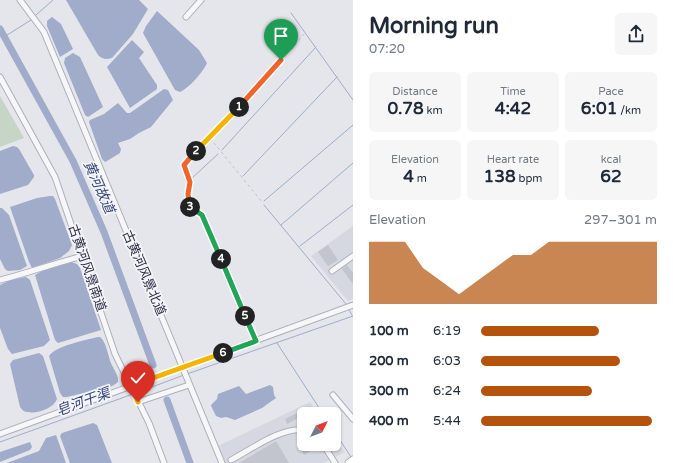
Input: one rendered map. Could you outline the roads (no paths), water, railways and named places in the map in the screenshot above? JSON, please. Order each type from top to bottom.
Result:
[{"type":"main road","points":[[349,463],[353,460]]},
{"type":"street","name":"古黄河风景北道","points":[[20,0],[44,32],[222,463]]},
{"type":"street","points":[[186,17],[201,0]]},
{"type":"street","name":"古黄河风景南道","points":[[0,77],[55,177],[115,354],[149,423],[164,463]]},
{"type":"street","points":[[0,280],[29,273],[64,260],[83,256]]},
{"type":"street","points":[[332,271],[353,256]]},
{"type":"street","points":[[0,434],[134,391],[183,369],[353,305]]},
{"type":"street","points":[[138,402],[189,383]]},
{"type":"street","points":[[333,395],[353,419]]},
{"type":"street","points":[[231,460],[279,434],[297,429]]},
{"type":"street","points":[[327,451],[335,463]]},
{"type":"water","points":[[66,0],[139,0],[148,9],[133,34],[112,58],[106,59],[98,55]]},
{"type":"water","points":[[157,11],[199,50],[207,63],[195,79],[180,92],[175,90],[143,33],[146,26]]},
{"type":"water","points":[[52,17],[61,24],[73,49],[60,57],[47,26],[47,21]]},
{"type":"water","points":[[132,40],[144,52],[139,58],[157,85],[157,89],[130,108],[107,67]]},
{"type":"water","points":[[73,53],[80,57],[103,107],[88,117],[85,115],[64,63],[65,58]]},
{"type":"water","points":[[164,89],[168,90],[173,100],[151,127],[130,139],[118,143],[121,149],[120,153],[105,162],[102,159],[89,122],[90,120],[104,114],[118,103],[127,113],[130,113]]},
{"type":"water","points":[[13,146],[19,149],[34,177],[28,185],[0,194],[0,151]]},
{"type":"water","points":[[53,196],[55,199],[72,245],[69,251],[60,258],[32,268],[10,207],[37,198]]},
{"type":"water","points":[[0,208],[2,208],[9,215],[27,266],[20,270],[8,271],[5,269],[0,259]]},
{"type":"water","points":[[71,262],[77,264],[80,268],[101,330],[58,343],[55,340],[35,275],[47,268]]},
{"type":"water","points":[[26,277],[30,280],[50,340],[44,346],[12,354],[8,349],[0,328],[0,285],[10,280]]},
{"type":"water","points":[[98,337],[102,339],[104,343],[118,382],[108,388],[63,397],[60,393],[49,356],[52,352],[64,346]]},
{"type":"water","points":[[39,353],[43,356],[57,399],[49,408],[45,410],[25,412],[20,407],[10,364],[13,360]]},
{"type":"water","points":[[270,385],[273,387],[276,398],[262,408],[235,420],[216,416],[212,408],[211,405],[217,399],[218,394],[239,386],[246,394]]},
{"type":"water","points":[[93,423],[97,425],[112,463],[70,463],[60,436],[62,433]]},
{"type":"water","points":[[56,435],[66,463],[7,463],[39,451],[46,438]]},
{"type":"water","points":[[30,442],[32,447],[30,450],[0,462],[0,452]]},
{"type":"waterway","points":[[36,15],[53,0]]},
{"type":"waterway","points":[[291,13],[353,100]]},
{"type":"waterway","points":[[4,37],[31,20]]},
{"type":"waterway","name":"黄河故道","points":[[0,29],[73,161],[104,232],[153,365]]},
{"type":"waterway","points":[[222,150],[316,47]]},
{"type":"waterway","points":[[243,176],[337,77]]},
{"type":"waterway","points":[[264,201],[353,125]]},
{"type":"waterway","points":[[191,179],[218,154]]},
{"type":"waterway","points":[[281,225],[353,163]]},
{"type":"waterway","points":[[264,205],[346,304]]},
{"type":"waterway","points":[[300,246],[353,205]]},
{"type":"waterway","points":[[349,310],[352,315]]},
{"type":"waterway","name":"皂河干渠","points":[[187,374],[353,316]]},
{"type":"waterway","points":[[277,343],[318,407]]},
{"type":"waterway","name":"皂河干渠","points":[[136,393],[184,375]]},
{"type":"waterway","name":"皂河干渠","points":[[0,442],[133,394]]},
{"type":"waterway","name":"黄河故道","points":[[167,400],[190,463]]},
{"type":"waterway","points":[[341,442],[351,457]]}]
